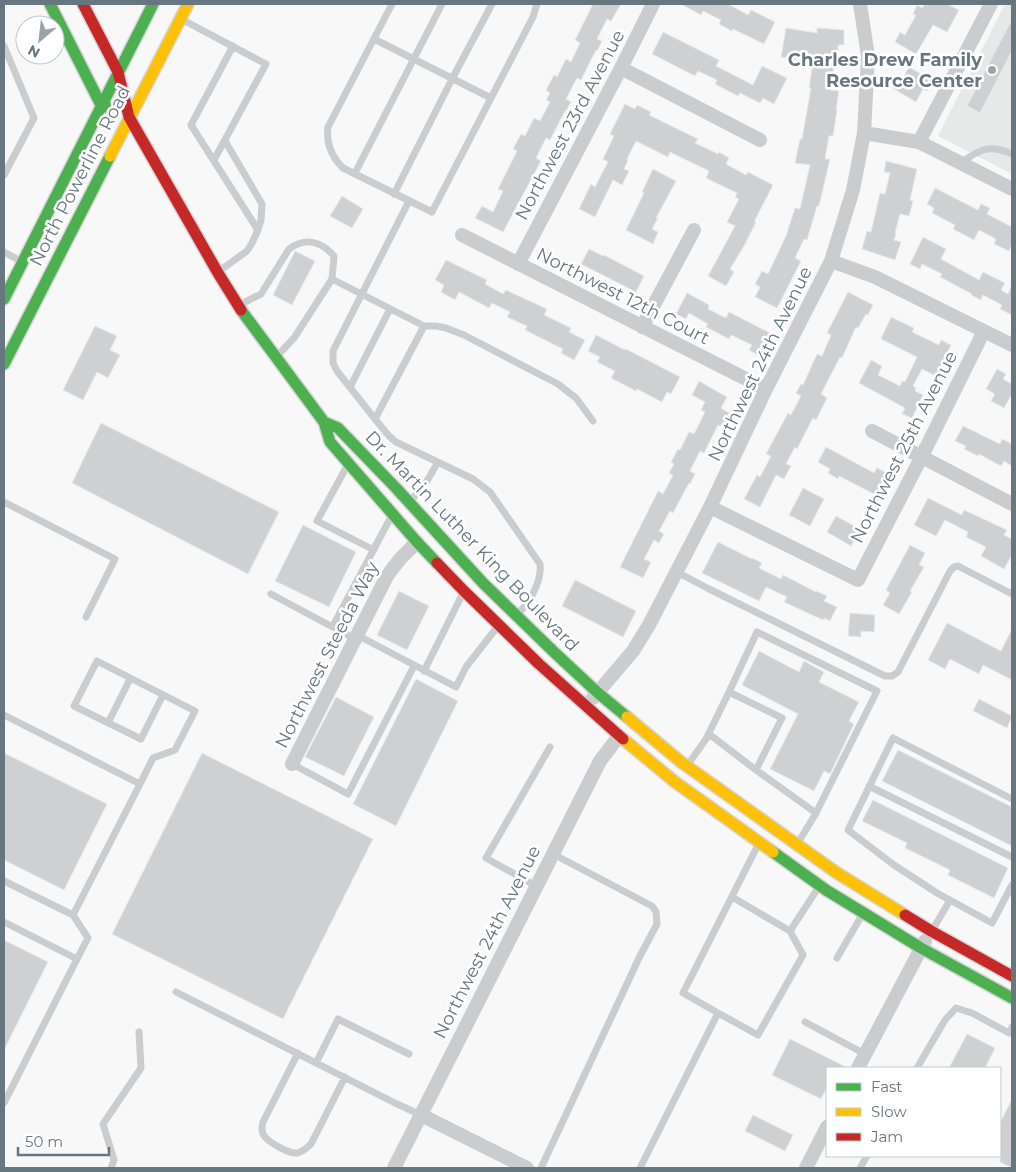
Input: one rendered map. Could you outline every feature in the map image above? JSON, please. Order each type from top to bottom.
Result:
[{"type":"main road","points":[[50,4],[101,105],[129,117]]},
{"type":"main road","name":"Dr. Martin Luther King Boulevard","points":[[84,4],[118,72],[129,117],[218,273],[247,319],[324,422],[330,442],[417,542],[498,626],[619,736],[675,782],[819,885],[921,948],[1012,998]]},
{"type":"main road","name":"North Powerline Road","points":[[4,299],[153,4]]},
{"type":"main road","name":"North Powerline Road","points":[[4,364],[188,4]]},
{"type":"main road","name":"Dr. Martin Luther King Boulevard","points":[[324,422],[338,428],[483,583],[554,653],[598,693],[687,766],[837,873],[932,932],[1009,972]]},
{"type":"main road","points":[[619,736],[646,746],[698,786],[719,789]]},
{"type":"street","name":"Northwest 23rd Avenue","points":[[518,264],[654,4]]},
{"type":"street","name":"Northwest 24th Avenue","points":[[585,706],[633,651],[649,625],[710,507],[766,389],[831,262],[853,190],[864,133],[868,56],[860,4]]},
{"type":"street","points":[[919,142],[991,4]]},
{"type":"street","points":[[621,68],[760,140]]},
{"type":"street","points":[[864,133],[919,142],[1012,189]]},
{"type":"street","points":[[642,327],[694,230]]},
{"type":"street","name":"Northwest 12th Court","points":[[462,235],[766,389]]},
{"type":"street","points":[[831,262],[875,277],[1012,346]]},
{"type":"street","name":"Northwest 25th Avenue","points":[[710,507],[858,580],[984,331]]},
{"type":"street","points":[[872,431],[1012,504]]},
{"type":"street","name":"Northwest Steeda Way","points":[[292,764],[387,576],[417,542]]},
{"type":"street","name":"Northwest 24th Avenue","points":[[394,1168],[600,760],[619,736]]},
{"type":"street","points":[[859,1067],[921,948],[932,932]]},
{"type":"street","points":[[421,1115],[527,1168]]},
{"type":"street","points":[[806,1168],[826,1129]]},
{"type":"lane","points":[[392,4],[328,127],[329,145],[343,168],[432,212],[533,17],[537,4]]},
{"type":"lane","points":[[355,173],[442,4]]},
{"type":"lane","points":[[394,194],[492,4]]},
{"type":"lane","points":[[180,19],[266,64],[214,160]]},
{"type":"lane","points":[[374,38],[491,98]]},
{"type":"lane","points":[[4,46],[34,118],[4,175]]},
{"type":"lane","points":[[234,46],[191,125],[258,230]]},
{"type":"lane","points":[[218,273],[247,250],[252,243],[261,220],[262,204],[225,141]]},
{"type":"lane","points":[[960,163],[974,154],[989,148],[1012,154]]},
{"type":"lane","points":[[409,201],[334,351],[333,363],[337,371],[389,436],[396,442],[472,479],[490,492],[540,564],[541,571],[536,586],[526,606],[517,616]]},
{"type":"lane","points":[[239,305],[261,294],[289,249],[295,245],[309,242],[318,244],[334,256],[332,279],[294,338],[276,357]]},
{"type":"lane","points":[[4,252],[22,262]]},
{"type":"lane","points":[[332,279],[424,326],[446,328],[464,335],[558,384],[576,398],[593,420]]},
{"type":"lane","points":[[350,387],[390,309]]},
{"type":"lane","points":[[376,419],[424,326]]},
{"type":"lane","points":[[409,502],[424,486],[438,462]]},
{"type":"lane","points":[[348,463],[318,521],[374,550]]},
{"type":"lane","points":[[4,502],[115,559],[86,617]]},
{"type":"lane","points":[[333,626],[392,514]]},
{"type":"lane","points":[[677,572],[885,676],[892,676],[898,672],[950,571],[954,567],[958,566],[1012,594]]},
{"type":"lane","points":[[424,671],[464,591]]},
{"type":"lane","points":[[271,594],[456,687],[466,667],[498,626]]},
{"type":"lane","points":[[687,766],[709,734],[757,632],[876,691],[816,813],[797,845]]},
{"type":"lane","points":[[73,915],[153,758],[175,750],[195,711],[164,695],[96,662],[74,706],[142,739],[164,695]]},
{"type":"lane","points":[[292,764],[348,794],[414,666]]},
{"type":"lane","points":[[108,723],[130,679]]},
{"type":"lane","points":[[729,692],[782,718],[756,770]]},
{"type":"lane","points":[[4,714],[140,784]]},
{"type":"lane","points":[[709,734],[816,813]]},
{"type":"lane","points":[[1012,799],[893,738],[848,830],[894,865],[937,893],[992,923],[1012,885]]},
{"type":"lane","points":[[536,886],[486,858],[550,747]]},
{"type":"lane","points":[[869,786],[1012,857]]},
{"type":"lane","points":[[732,897],[790,931],[803,955],[758,1035],[683,993],[760,842]]},
{"type":"lane","points":[[541,1168],[639,958],[657,924],[656,912],[652,906],[553,854]]},
{"type":"lane","points":[[4,881],[73,915],[88,938],[4,1103]]},
{"type":"lane","points":[[790,931],[819,885]]},
{"type":"lane","points":[[932,932],[950,900]]},
{"type":"lane","points":[[837,958],[864,913]]},
{"type":"lane","points":[[4,922],[77,959]]},
{"type":"lane","points":[[176,992],[421,1115]]},
{"type":"lane","points":[[918,1067],[945,1020],[956,1008],[972,1013],[1009,1033],[1012,1027]]},
{"type":"lane","points":[[640,1168],[718,1012]]},
{"type":"lane","points":[[316,1063],[338,1019],[409,1054]]},
{"type":"lane","points":[[805,1022],[866,1054]]},
{"type":"lane","points":[[111,1168],[114,1160],[103,1124],[141,1068],[139,1032]]},
{"type":"lane","points":[[298,1053],[261,1128],[268,1141],[291,1153],[302,1151],[311,1144],[345,1077]]},
{"type":"lane","points":[[860,1168],[866,1157]]},
{"type":"shaded area","name":"Charles Drew Family Resource Center","points":[[1005,4],[1012,4],[1012,174],[938,136]]},
{"type":"building","points":[[593,4],[621,4],[611,21],[607,19],[597,39],[602,41],[581,80],[577,78],[566,99],[571,102],[550,140],[546,138],[536,158],[541,161],[503,232],[475,218],[482,206],[493,212],[503,191],[498,189],[517,151],[513,149],[521,134],[525,136],[534,118],[540,121],[550,102],[546,100],[550,93],[546,90],[554,75],[557,77],[566,59],[571,62],[580,43],[575,40]]},
{"type":"building","points":[[681,4],[728,4],[748,15],[751,10],[775,22],[764,44],[719,24],[721,20],[703,11],[701,15]]},
{"type":"building","points":[[925,4],[947,4],[959,10],[947,32],[933,25],[916,54],[895,42],[900,32],[905,35],[916,15],[913,14],[917,5],[922,8]]},
{"type":"building","points":[[1012,19],[1012,51],[980,113],[967,106]]},
{"type":"building","points":[[786,28],[817,33],[817,28],[844,30],[844,45],[838,45],[838,56],[835,56],[831,90],[839,91],[837,110],[833,136],[829,136],[825,159],[830,159],[819,206],[817,206],[807,240],[804,239],[795,258],[801,261],[777,308],[755,297],[760,287],[755,284],[762,271],[768,274],[786,236],[795,208],[800,209],[810,165],[795,163],[800,139],[802,139],[811,88],[809,88],[813,62],[781,57]]},
{"type":"building","points":[[663,32],[719,60],[716,66],[753,85],[762,66],[787,78],[774,104],[763,98],[760,103],[740,93],[738,96],[715,84],[717,80],[698,71],[695,76],[652,54]]},
{"type":"building","points":[[909,67],[933,81],[927,91],[923,89],[916,102],[892,88],[898,78],[902,80]]},
{"type":"building","points":[[625,104],[635,109],[637,105],[651,112],[649,115],[698,139],[695,143],[729,158],[726,164],[746,175],[748,172],[773,185],[744,246],[730,269],[734,272],[726,286],[708,276],[735,226],[727,222],[739,199],[735,197],[737,193],[706,178],[709,171],[670,152],[668,157],[636,141],[627,159],[624,169],[629,171],[622,185],[613,180],[595,217],[579,209],[591,184],[595,187],[608,162],[603,159],[614,136],[610,134]]},
{"type":"building","points":[[886,161],[917,169],[910,200],[913,201],[909,216],[900,214],[895,233],[894,240],[901,242],[895,260],[862,249],[867,231],[871,232],[880,193],[885,194],[890,173],[884,172]]},
{"type":"building","points":[[653,169],[676,181],[656,218],[658,218],[652,229],[658,232],[653,244],[626,230]]},
{"type":"building","points":[[935,188],[978,210],[981,204],[990,208],[987,214],[1012,227],[1012,244],[1009,251],[994,244],[996,239],[979,230],[974,240],[953,229],[955,225],[932,213],[934,208],[927,204]]},
{"type":"building","points":[[342,196],[363,209],[352,228],[330,216]]},
{"type":"building","points":[[923,237],[946,249],[941,259],[979,280],[983,272],[1005,283],[1001,290],[1008,294],[1012,284],[1012,315],[1000,309],[1002,305],[983,295],[981,300],[971,295],[940,277],[942,274],[922,264],[920,269],[910,264]]},
{"type":"building","points":[[589,249],[644,276],[636,292],[581,264]]},
{"type":"building","points":[[295,251],[315,261],[292,305],[273,295]]},
{"type":"building","points":[[446,260],[487,280],[485,284],[503,294],[506,290],[547,309],[544,315],[571,328],[569,332],[585,340],[574,360],[561,353],[563,349],[525,330],[527,326],[507,317],[510,312],[492,303],[489,308],[459,292],[455,300],[441,292],[444,285],[435,280]]},
{"type":"building","points":[[848,292],[873,305],[858,328],[856,327],[842,358],[840,357],[821,394],[827,398],[816,420],[813,418],[797,449],[795,447],[786,464],[791,466],[784,479],[776,475],[760,507],[744,499],[757,475],[760,477],[771,456],[766,454],[788,413],[791,415],[801,396],[796,393],[801,384],[803,385],[817,354],[822,356],[831,335],[827,333]]},
{"type":"building","points":[[687,293],[709,305],[708,309],[726,318],[729,312],[770,333],[758,355],[749,350],[752,345],[731,335],[729,339],[706,327],[708,324],[689,313],[686,319],[676,314]]},
{"type":"building","points":[[891,317],[914,328],[912,332],[939,345],[941,340],[951,345],[936,376],[922,369],[913,386],[916,388],[915,391],[923,395],[912,418],[902,414],[905,408],[859,383],[871,360],[882,366],[878,375],[900,386],[902,381],[905,382],[917,357],[881,339]]},
{"type":"building","points":[[95,326],[117,336],[110,350],[120,355],[108,378],[97,372],[83,400],[63,390]]},
{"type":"building","points":[[596,335],[680,377],[671,394],[667,392],[662,402],[611,378],[615,371],[597,362],[600,357],[588,351]]},
{"type":"building","points":[[997,369],[1006,374],[1003,379],[1012,384],[1012,394],[1004,408],[991,401],[995,394],[986,389]]},
{"type":"building","points":[[699,381],[727,397],[721,408],[729,413],[722,426],[718,425],[704,453],[700,451],[690,471],[695,474],[690,484],[673,513],[670,511],[659,531],[664,534],[659,543],[654,540],[644,559],[651,562],[643,578],[620,567],[658,491],[663,494],[673,475],[669,473],[674,464],[671,462],[678,449],[680,450],[689,432],[694,434],[705,412],[701,410],[705,402],[692,395]]},
{"type":"building","points":[[101,423],[279,512],[248,574],[72,483]]},
{"type":"building","points":[[963,426],[1000,444],[1002,439],[1012,444],[1012,466],[1004,461],[1001,466],[979,454],[978,456],[964,449],[966,446],[955,441]]},
{"type":"building","points":[[826,447],[874,473],[877,468],[887,473],[876,495],[839,476],[838,479],[828,473],[830,469],[818,462]]},
{"type":"building","points":[[803,488],[824,499],[810,526],[789,515]]},
{"type":"building","points":[[928,498],[962,515],[964,510],[1007,530],[1004,535],[1012,539],[1012,555],[1004,569],[981,556],[986,547],[966,537],[968,532],[945,520],[936,536],[914,525]]},
{"type":"building","points":[[836,516],[860,529],[851,546],[827,532]]},
{"type":"building","points":[[303,525],[356,552],[329,607],[275,581]]},
{"type":"building","points":[[718,542],[762,563],[759,568],[781,579],[783,575],[827,596],[824,601],[837,607],[830,621],[824,618],[823,620],[784,602],[787,597],[766,587],[759,601],[702,573]]},
{"type":"building","points":[[910,545],[925,553],[919,565],[924,567],[899,614],[883,605],[890,593],[886,590]]},
{"type":"building","points":[[575,580],[636,611],[623,637],[562,606]]},
{"type":"building","points":[[399,591],[429,606],[407,650],[377,635]]},
{"type":"building","points":[[850,613],[875,615],[874,632],[861,631],[861,637],[848,636]]},
{"type":"building","points":[[947,623],[1001,651],[1012,629],[1012,680],[983,665],[979,674],[950,659],[945,669],[928,660]]},
{"type":"building","points":[[759,651],[799,672],[804,661],[824,672],[819,682],[859,702],[849,721],[854,724],[830,774],[824,771],[814,791],[770,769],[798,714],[742,685]]},
{"type":"building","points":[[416,679],[458,701],[396,826],[353,804]]},
{"type":"building","points":[[336,697],[374,717],[344,776],[305,757]]},
{"type":"building","points":[[979,699],[1012,716],[1007,728],[973,711]]},
{"type":"building","points":[[898,750],[1012,807],[1012,846],[882,781]]},
{"type":"building","points":[[4,753],[107,804],[64,890],[4,860]]},
{"type":"building","points":[[202,753],[373,839],[283,1019],[112,934]]},
{"type":"building","points":[[873,800],[1008,868],[994,898],[948,875],[950,870],[905,848],[907,843],[862,821]]},
{"type":"building","points":[[4,940],[48,962],[4,1050]]},
{"type":"building","points":[[967,1034],[995,1048],[986,1067],[950,1067]]},
{"type":"building","points":[[790,1039],[846,1067],[826,1067],[826,1089],[821,1099],[772,1075]]},
{"type":"building","points":[[1012,1099],[1012,1168],[1000,1162],[1001,1121]]},
{"type":"building","points":[[753,1115],[793,1135],[785,1151],[745,1131]]},
{"type":"traffic: fast","points":[[50,4],[101,105],[109,108]]},
{"type":"traffic: fast","points":[[4,299],[153,4]]},
{"type":"traffic: fast","points":[[4,364],[110,156]]},
{"type":"traffic: fast","points":[[241,310],[324,422],[330,442],[437,563]]},
{"type":"traffic: fast","points":[[324,422],[338,428],[483,583],[555,653],[627,717]]},
{"type":"traffic: fast","points":[[773,852],[826,890],[921,948],[1012,998]]},
{"type":"traffic: slow","points":[[110,156],[188,4]]},
{"type":"traffic: slow","points":[[627,717],[681,762],[837,873],[905,915]]},
{"type":"traffic: slow","points":[[623,739],[675,782],[773,852]]},
{"type":"traffic: jam","points":[[83,4],[118,72],[129,117],[241,310]]},
{"type":"traffic: jam","points":[[437,563],[539,664],[623,739]]},
{"type":"traffic: jam","points":[[905,915],[1012,976]]},
{"type":"place","name":"Charles Drew Family Resource Center","points":[[992,70]]}]
